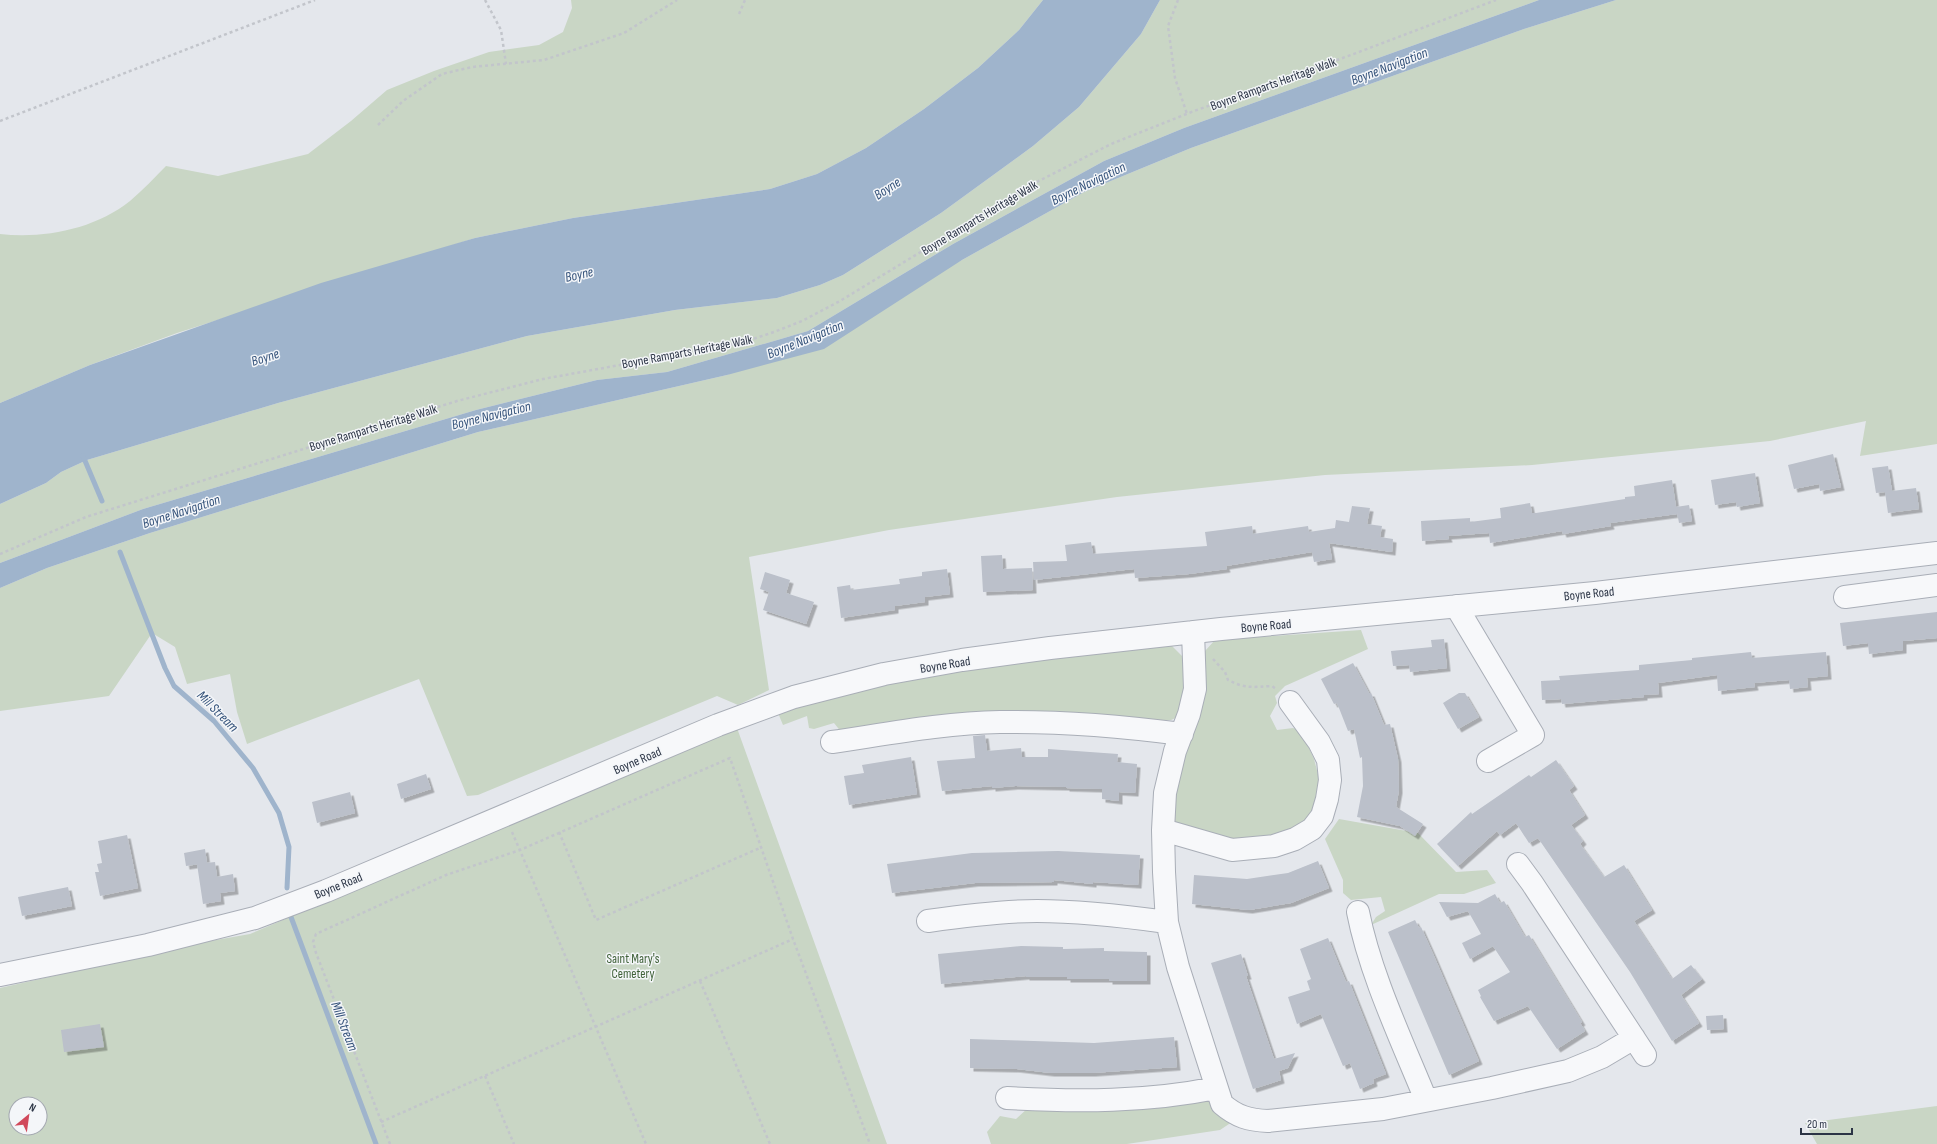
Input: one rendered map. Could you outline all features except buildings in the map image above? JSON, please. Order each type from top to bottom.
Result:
[{"type":"street","name":"Boyne Road","points":[[0,975],[148,945],[255,918],[326,891],[718,726],[794,697],[884,674],[962,660],[1050,648],[1193,640],[1456,606],[1602,592],[1937,553]]},
{"type":"street","points":[[1845,597],[1937,585]]},
{"type":"street","points":[[1456,606],[1533,735],[1488,761]]},
{"type":"street","points":[[1193,640],[1195,689],[1182,734],[1175,751],[1165,793],[1163,830],[1167,922],[1178,967],[1216,1088],[1222,1104],[1234,1114],[1250,1120],[1268,1121],[1376,1109],[1568,1071],[1602,1057],[1640,1047],[1518,864]]},
{"type":"street","points":[[1163,830],[1232,850],[1274,846],[1294,839],[1312,829],[1322,816],[1327,799],[1330,780],[1328,760],[1319,742],[1290,702]]},
{"type":"street","points":[[832,742],[939,727],[999,722],[1050,722],[1124,727],[1182,734]]},
{"type":"street","points":[[928,921],[991,913],[1035,911],[1088,912],[1167,922]]},
{"type":"street","points":[[1358,912],[1363,939],[1374,970],[1426,1100]]},
{"type":"street","points":[[1007,1098],[1097,1100],[1160,1097],[1216,1088]]},
{"type":"path","points":[[0,121],[315,0]]},
{"type":"path","points":[[485,0],[501,30],[506,64]]},
{"type":"path","points":[[378,125],[403,101],[442,74],[472,68],[544,60],[624,33],[677,0]]},
{"type":"path","points":[[739,14],[745,0]]},
{"type":"path","points":[[1178,0],[1168,26],[1175,78],[1187,114]]},
{"type":"path","name":"Boyne Ramparts Heritage Walk","points":[[0,554],[86,517],[457,401],[543,379],[741,343],[774,332],[802,321],[840,301],[995,206],[1074,162],[1111,144],[1187,114],[1351,56],[1496,0]]},
{"type":"path","points":[[1193,640],[1215,660],[1225,672],[1228,680],[1240,686],[1251,688],[1272,686],[1290,702]]},
{"type":"path","points":[[390,1144],[316,953],[313,942],[316,934],[446,875],[520,850],[730,758],[793,939],[870,1144]]},
{"type":"path","points":[[506,815],[646,1144]]},
{"type":"path","points":[[559,832],[596,920],[762,847]]},
{"type":"path","points":[[381,1122],[793,939]]},
{"type":"path","points":[[700,981],[770,1144]]},
{"type":"path","points":[[485,1076],[514,1144]]},
{"type":"green space","points":[[571,0],[1043,0],[1019,30],[978,68],[924,109],[866,148],[817,174],[770,189],[573,218],[475,238],[177,333],[90,365],[0,403],[0,234],[34,235],[51,233],[68,230],[101,219],[130,201],[166,166],[218,176],[308,154],[351,121],[387,90],[434,71],[489,52],[539,45],[563,32],[572,8]]},
{"type":"green space","points":[[1160,0],[1539,0],[1184,128],[1104,161],[953,244],[808,331],[667,372],[597,380],[476,410],[143,509],[0,563],[0,504],[46,483],[61,472],[87,460],[278,403],[527,336],[675,310],[777,298],[820,285],[843,275],[941,213],[1033,146],[1079,107],[1141,34]]},
{"type":"green space","points":[[1616,0],[1937,0],[1937,444],[1860,456],[1866,421],[1770,441],[1532,465],[1325,475],[1117,497],[889,530],[749,557],[769,690],[738,705],[717,696],[478,795],[467,796],[419,679],[247,744],[237,712],[230,674],[187,684],[175,647],[152,633],[109,696],[0,711],[0,588],[47,568],[150,533],[478,432],[727,375],[962,260],[1084,192],[1191,148],[1524,29]]},
{"type":"green space","points":[[1361,630],[1368,649],[1285,686],[1275,696],[1277,703],[1270,716],[1277,730],[1293,728],[1301,731],[1314,759],[1321,786],[1318,803],[1302,827],[1265,840],[1237,843],[1178,826],[1172,816],[1173,805],[1205,651],[1215,640]]},
{"type":"green space","points":[[1171,645],[1187,661],[1187,694],[1178,717],[1171,720],[842,733],[834,723],[814,729],[809,728],[807,716],[783,725],[778,713],[886,679],[969,667]]},
{"type":"green space","name":"Saint Mary's Cemetery","points":[[737,728],[887,1144],[0,1144],[0,988],[199,943],[250,934]]},
{"type":"green space","points":[[1339,819],[1418,833],[1456,872],[1487,870],[1496,883],[1464,894],[1439,894],[1371,925],[1376,917],[1385,911],[1381,897],[1351,900],[1343,893],[1343,880],[1325,839]]},
{"type":"green space","points":[[1214,1094],[1235,1120],[1220,1130],[1127,1144],[991,1144],[987,1132],[1000,1116],[1016,1119],[1028,1108]]},
{"type":"green space","points":[[1937,1106],[1937,1144],[1817,1144],[1805,1123]]},
{"type":"water","name":"Boyne","points":[[1043,0],[1160,0],[1141,34],[1079,107],[1033,146],[941,213],[843,275],[820,285],[777,298],[675,310],[527,336],[278,403],[87,460],[61,472],[46,483],[0,504],[0,403],[90,365],[321,283],[475,238],[573,218],[770,189],[817,174],[866,148],[924,109],[978,68],[1019,30]]},
{"type":"water","name":"Boyne Navigation","points":[[1539,0],[1616,0],[1524,29],[1191,148],[1084,192],[962,260],[824,349],[727,375],[478,432],[150,533],[47,568],[0,588],[0,563],[143,509],[476,410],[597,380],[667,372],[808,331],[953,244],[1104,161],[1184,128]]},
{"type":"waterway","name":"Mill Stream","points":[[83,456],[102,501]]},
{"type":"waterway","name":"Mill Stream","points":[[120,552],[165,668],[174,686],[214,721],[253,768],[279,813],[289,847],[287,888]]},
{"type":"waterway","name":"Mill Stream","points":[[291,917],[376,1144]]}]
